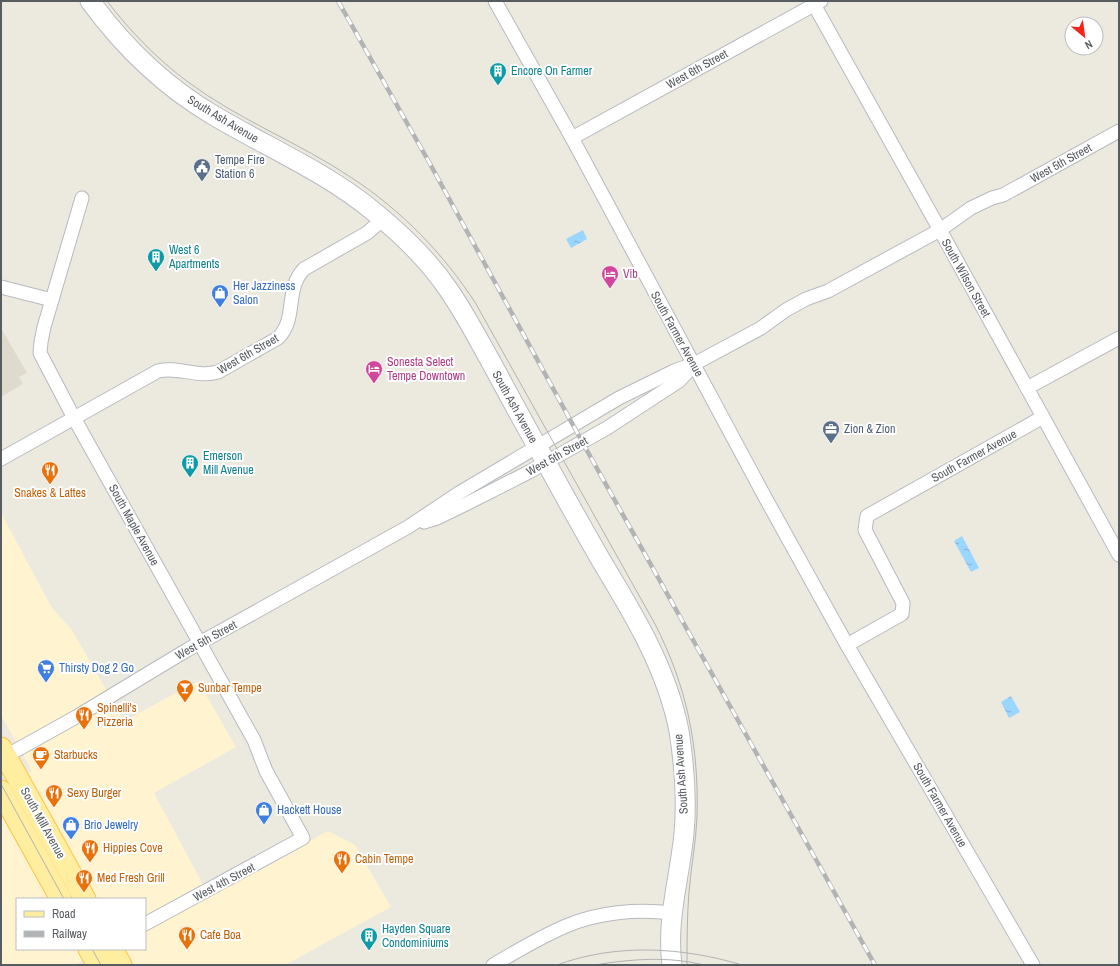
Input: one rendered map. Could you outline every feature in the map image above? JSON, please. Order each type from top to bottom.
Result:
[{"type":"main road","name":"South Mill Avenue","points":[[3,754],[84,898]]},
{"type":"main road","name":"South Mill Avenue","points":[[1,791],[60,898]]},
{"type":"main road","points":[[90,950],[98,965]]},
{"type":"main road","points":[[113,950],[121,965]]},
{"type":"street","name":"South Ash Avenue","points":[[90,1],[101,17],[123,42],[183,96],[210,113],[337,185],[370,208],[428,264],[447,286],[467,318],[541,455],[639,624],[653,653],[669,697],[678,729],[684,792],[684,832],[672,913],[672,965]]},
{"type":"street","name":"South Farmer Avenue","points":[[495,1],[572,138],[847,645],[1033,965]]},
{"type":"street","name":"West 6th Street","points":[[572,138],[816,2]]},
{"type":"street","name":"South Wilson Street","points":[[816,2],[1026,388],[1119,555]]},
{"type":"street","name":"West 5th Street","points":[[408,527],[437,518],[541,455],[619,398],[674,371],[694,364],[761,328],[791,317],[810,306],[828,291],[940,230],[994,204],[1003,195],[1119,131]]},
{"type":"street","name":"South Maple Avenue","points":[[82,198],[52,300],[41,342],[40,353],[74,418],[254,740],[266,771],[303,838]]},
{"type":"street","name":"West 6th Street","points":[[1,459],[158,371],[171,369],[200,374],[214,373],[278,338],[284,332],[288,322],[294,282],[298,275],[304,269],[367,233],[384,220]]},
{"type":"street","points":[[1,287],[52,300]]},
{"type":"street","points":[[1026,388],[1119,338]]},
{"type":"street","name":"West 5th Street","points":[[3,754],[76,717],[200,643],[408,527],[459,492],[541,455],[607,428],[679,381],[694,364]]},
{"type":"street","name":"South Farmer Avenue","points":[[847,645],[902,614],[903,603],[865,530],[867,516],[1043,417]]},
{"type":"street","name":"West 4th Street","points":[[146,923],[303,838]]},
{"type":"street","points":[[493,965],[532,942],[576,922],[598,916],[632,911],[651,910],[672,913]]},
{"type":"shaded area","points":[[1,328],[27,373],[19,377],[23,384],[1,397]]},
{"type":"shaded area","points":[[1,513],[52,608],[72,630],[124,721],[198,681],[236,747],[154,793],[209,896],[328,831],[355,845],[391,907],[285,965],[134,965],[126,950],[146,950],[146,898],[16,898],[16,950],[102,950],[75,965],[1,965],[1,788],[32,771],[1,715]]},
{"type":"water","points":[[583,230],[587,239],[571,248],[566,239]]},
{"type":"water","points":[[962,536],[979,568],[971,572],[954,541]]},
{"type":"water","points":[[1011,696],[1020,712],[1009,718],[1001,702]]},
{"type":"tram line","points":[[107,1],[144,44],[188,82],[228,108],[332,165],[388,205],[405,219],[436,251],[464,286],[476,304],[655,624],[666,647],[683,694],[693,741],[697,791],[697,817],[688,901],[687,965]]},
{"type":"tram line","points":[[1,784],[63,898]]},
{"type":"tram line","points":[[93,950],[101,965]]},
{"type":"tram line","points":[[557,965],[602,953],[650,950],[696,954],[742,965]]},
{"type":"tram line","points":[[595,965],[650,959],[677,960],[704,965]]},
{"type":"railway","points":[[338,1],[429,162],[590,456],[875,965]]},
{"type":"place","name":"Encore On Farmer","points":[[498,86]]},
{"type":"place","name":"Tempe Fire Station 6","points":[[202,182]]},
{"type":"place","name":"West 6 Apartments","points":[[156,272]]},
{"type":"place","name":"Vib","points":[[610,289]]},
{"type":"place","name":"Her Jazziness Salon","points":[[220,308]]},
{"type":"place","name":"Sonesta Select Tempe Downtown","points":[[374,384]]},
{"type":"place","name":"Zion & Zion","points":[[831,444]]},
{"type":"place","name":"Emerson Mill Avenue","points":[[190,478]]},
{"type":"place","name":"Snakes & Lattes","points":[[50,485]]},
{"type":"place","name":"Thirsty Dog 2 Go","points":[[46,683]]},
{"type":"place","name":"Sunbar Tempe","points":[[185,703]]},
{"type":"place","name":"Spinelli's Pizzeria","points":[[84,730]]},
{"type":"place","name":"Starbucks","points":[[41,770]]},
{"type":"place","name":"Sexy Burger","points":[[54,808]]},
{"type":"place","name":"Hackett House","points":[[264,825]]},
{"type":"place","name":"Brio Jewelry","points":[[71,840]]},
{"type":"place","name":"Hippies Cove","points":[[90,863]]},
{"type":"place","name":"Cabin Tempe","points":[[342,874]]},
{"type":"place","name":"Med Fresh Grill","points":[[84,893]]},
{"type":"place","name":"Cafe Boa","points":[[187,950]]},
{"type":"place","name":"Hayden Square Condominiums","points":[[369,951]]}]
